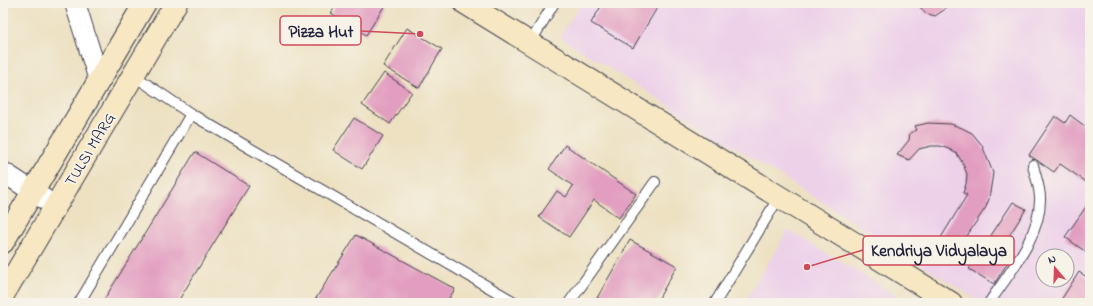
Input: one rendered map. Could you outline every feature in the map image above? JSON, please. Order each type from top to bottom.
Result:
[{"type":"street","points":[[76,3],[99,80]]},
{"type":"street","name":"TULSI MARG","points":[[3,242],[145,3]]},
{"type":"street","name":"TULSI MARG","points":[[3,295],[176,3]]},
{"type":"street","points":[[465,3],[951,303]]},
{"type":"street","points":[[3,172],[55,206]]},
{"type":"lane","points":[[530,43],[554,3]]},
{"type":"lane","points":[[133,76],[191,114],[516,303]]},
{"type":"lane","points":[[79,303],[191,114]]},
{"type":"lane","points":[[990,303],[1024,251],[1037,224],[1040,198],[1033,165]]},
{"type":"lane","points":[[569,303],[655,182]]},
{"type":"lane","points":[[715,303],[779,197]]},
{"type":"shaded area","points":[[581,3],[1090,3],[1090,303],[982,303],[560,37]]},
{"type":"shaded area","points":[[788,230],[909,303],[744,303]]},
{"type":"building","points":[[337,3],[381,3],[385,5],[366,35],[331,13]]},
{"type":"building","points":[[603,3],[660,3],[633,48],[591,23]]},
{"type":"building","points":[[917,3],[947,3],[947,5],[944,10],[935,16],[925,13]]},
{"type":"building","points":[[407,28],[442,49],[419,88],[383,66]]},
{"type":"building","points":[[384,73],[412,92],[390,124],[362,105]]},
{"type":"building","points":[[1070,115],[1090,130],[1090,181],[1088,183],[1060,164],[1054,172],[1029,155],[1055,116],[1065,123]]},
{"type":"building","points":[[354,118],[383,136],[362,169],[333,150]]},
{"type":"building","points":[[928,123],[951,124],[972,133],[982,145],[993,173],[989,199],[986,207],[951,260],[934,249],[967,195],[963,193],[967,174],[962,162],[957,154],[940,146],[931,146],[919,149],[909,160],[897,155],[909,140],[910,133],[917,130],[915,126]]},
{"type":"building","points":[[565,145],[636,194],[619,218],[594,200],[569,237],[539,217],[557,191],[566,197],[573,186],[549,169]]},
{"type":"building","points":[[195,152],[249,186],[177,303],[102,303]]},
{"type":"building","points":[[1090,201],[1090,255],[1065,237]]},
{"type":"building","points":[[1013,202],[1026,209],[1004,244],[1003,249],[1005,252],[1012,256],[994,284],[969,269]]},
{"type":"building","points":[[356,235],[455,289],[446,303],[313,303]]},
{"type":"building","points":[[630,240],[677,266],[656,303],[607,303],[597,298]]},
{"type":"building","points":[[1079,272],[1090,279],[1090,303],[1059,303],[1069,288],[1075,288],[1075,278]]},
{"type":"place","name":"Pizza Hut","points":[[420,34]]},
{"type":"place","name":"Kendriya Vidyalaya","points":[[807,267]]}]
